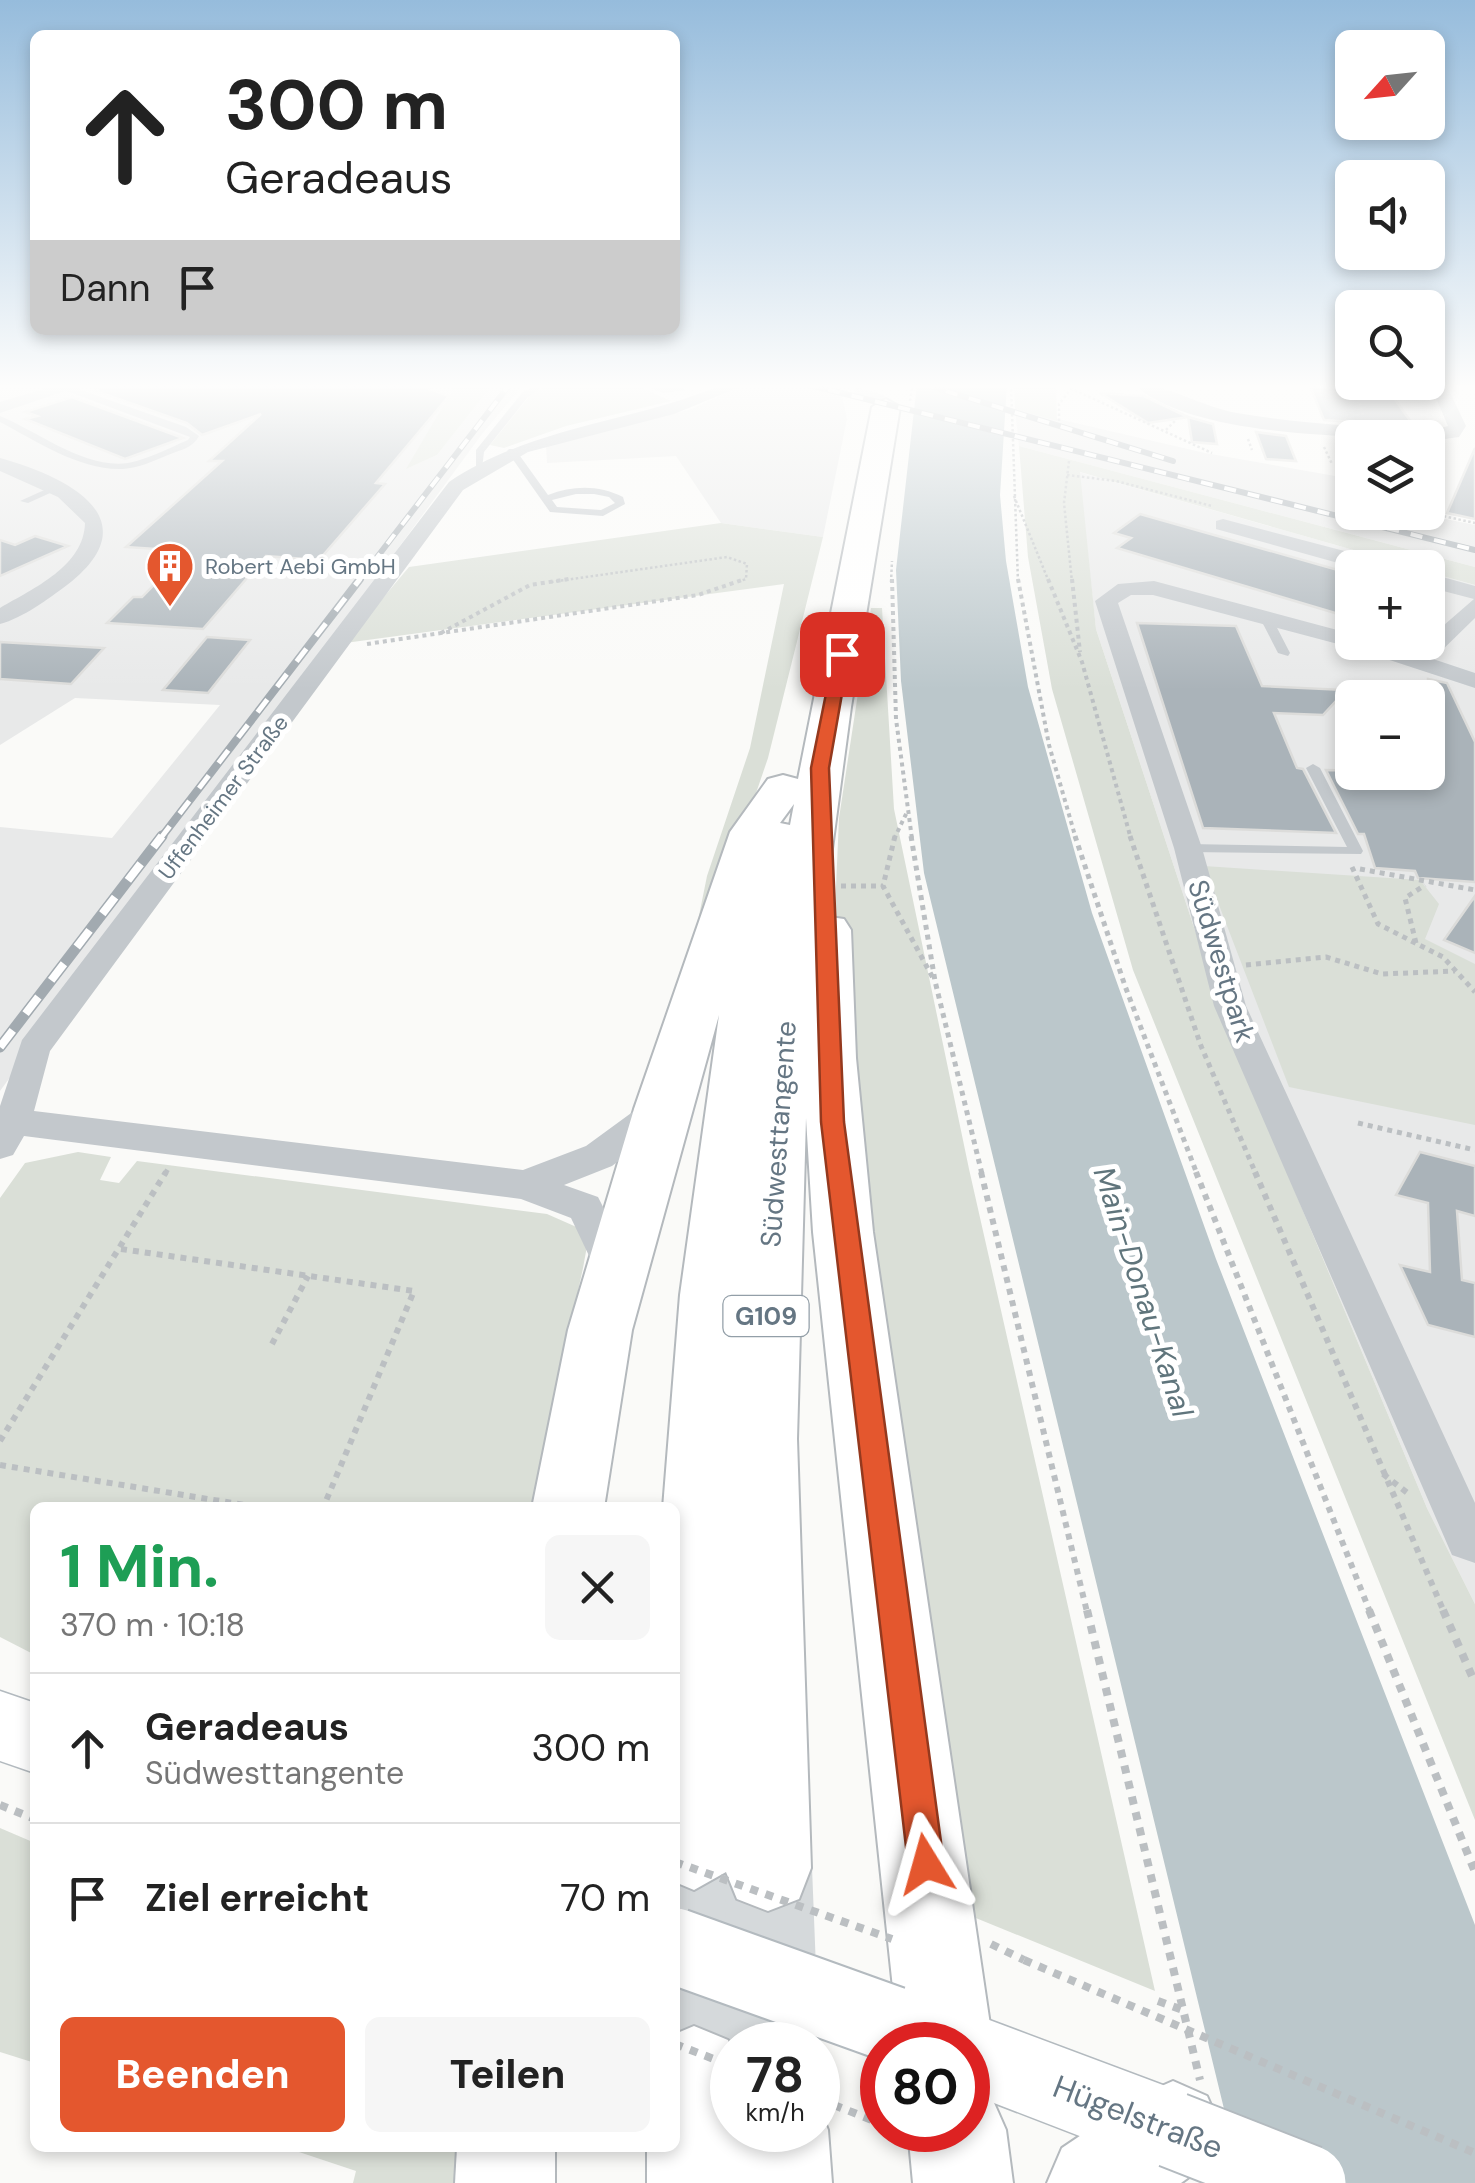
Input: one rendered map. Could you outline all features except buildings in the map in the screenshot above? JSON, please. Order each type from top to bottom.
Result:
[{"type":"highway","name":"Südwesttangente","points":[[685,1854],[701,1472],[716,1244],[744,1008],[802,778],[867,486]]},
{"type":"highway","name":"Südwesttangente","points":[[768,1868],[761,1567],[768,1250],[802,778]]},
{"type":"highway","points":[[569,1502],[600,1330],[662,1108],[752,832],[802,778],[854,886],[829,1058],[837,1174],[931,2022]]},
{"type":"highway","points":[[697,2183],[700,2061]]},
{"type":"highway","points":[[505,2183],[506,2152]]},
{"type":"highway","points":[[780,2152],[782,2183]]},
{"type":"highway","points":[[959,2152],[963,2183]]},
{"type":"street","points":[[0,617],[64,576],[92,549],[98,534],[96,522],[83,505],[47,486]]},
{"type":"street","name":"Uffenheimer Straße","points":[[8,1134],[20,1082],[34,1048],[456,486]]},
{"type":"street","points":[[1222,525],[1335,555]]},
{"type":"street","points":[[1445,585],[1475,593]]},
{"type":"street","name":"Südwestpark","points":[[1335,637],[1154,588],[1126,588],[1106,601],[1188,848],[1230,1006],[1473,1544]]},
{"type":"street","points":[[1445,635],[1475,606]]},
{"type":"street","name":"Südwestpark","points":[[1422,660],[1475,681]]},
{"type":"street","points":[[525,1185],[599,1156],[662,1108]]},
{"type":"street","points":[[8,1134],[184,1141],[525,1185],[585,1208],[616,1273]]},
{"type":"street","points":[[0,1726],[30,1736]]},
{"type":"street","points":[[680,1948],[884,2022]]},
{"type":"street","name":"Hügelstraße","points":[[990,2064],[1135,2135],[1308,2183]]},
{"type":"lane","points":[[540,486],[554,510],[578,514],[603,512],[620,504],[613,494],[600,492],[570,491],[550,498]]},
{"type":"lane","points":[[25,501],[54,489]]},
{"type":"lane","points":[[1266,620],[1284,653]]},
{"type":"lane","points":[[1313,768],[1358,857]]},
{"type":"lane","points":[[1188,848],[1325,849],[1358,857]]},
{"type":"path","points":[[1013,486],[1022,603],[1043,712],[1087,872],[1146,1040],[1319,1491],[1475,1872]]},
{"type":"path","points":[[1066,486],[1064,503],[1082,662]]},
{"type":"path","points":[[1013,493],[1082,662],[1143,882],[1201,1046],[1475,1683]]},
{"type":"path","points":[[1445,516],[1475,523]]},
{"type":"path","points":[[334,649],[698,595],[746,579],[746,564],[726,556],[530,586],[440,633]]},
{"type":"path","points":[[892,557],[889,616],[908,812],[935,981],[1182,2010],[1135,2135]]},
{"type":"path","points":[[908,812],[854,886],[935,981]]},
{"type":"path","points":[[1325,849],[1358,857],[1427,884],[1475,890]]},
{"type":"path","points":[[1358,857],[1378,924],[1443,957],[1475,992]]},
{"type":"path","points":[[1416,943],[1406,898],[1427,884]]},
{"type":"path","points":[[1220,964],[1326,957],[1382,974],[1455,971]]},
{"type":"path","points":[[1358,1123],[1475,1150]]},
{"type":"path","points":[[0,1442],[184,1141]]},
{"type":"path","points":[[121,1249],[414,1290],[326,1502]]},
{"type":"path","points":[[272,1344],[308,1276]]},
{"type":"path","points":[[0,1465],[227,1502]]},
{"type":"path","points":[[0,1805],[30,1817]]},
{"type":"path","points":[[685,1854],[892,1939]]},
{"type":"path","points":[[1024,1960],[1475,2153]]},
{"type":"path","points":[[1158,2002],[1182,2010]]},
{"type":"shaded area","points":[[0,486],[444,486],[0,1091],[0,827],[112,838],[220,705],[75,698],[0,745]]},
{"type":"shaded area","points":[[696,486],[833,486],[823,537],[721,523]]},
{"type":"shaded area","points":[[1022,486],[1081,486],[1096,629],[1228,1031],[1427,1508],[1475,1604],[1475,1820],[1133,970],[1052,689],[1028,557]]},
{"type":"shaded area","points":[[1081,486],[1128,486],[1353,550],[1335,550],[1335,660],[1445,660],[1445,577],[1475,585],[1475,1604],[1427,1508],[1228,1031],[1096,629]]},
{"type":"shaded area","points":[[1129,486],[1169,486],[1411,550],[1353,550]]},
{"type":"shaded area","points":[[1169,486],[1335,486],[1335,530]]},
{"type":"shaded area","points":[[1445,519],[1475,525],[1475,567],[1445,559],[1445,550],[1411,550],[1336,530],[1445,530]]},
{"type":"shaded area","points":[[721,523],[823,537],[768,758],[678,1020],[707,876],[750,748],[784,584],[345,643],[409,567]]},
{"type":"shaded area","points":[[1445,559],[1475,567],[1475,585],[1445,577]]},
{"type":"shaded area","points":[[871,608],[882,608],[894,809],[969,1169],[1155,1991],[966,1914],[903,1539],[834,933],[839,818]]},
{"type":"shaded area","points":[[1204,866],[1420,880],[1439,904],[1425,939],[1475,964],[1475,1125],[1289,1087]]},
{"type":"shaded area","points":[[78,1152],[111,1157],[100,1180],[119,1183],[137,1161],[547,1214],[581,1229],[587,1246],[532,1502],[30,1502],[30,1652],[0,1637],[0,1198],[25,1163]]},
{"type":"shaded area","points":[[0,1828],[30,1841],[30,2061],[0,2052]]},
{"type":"shaded area","points":[[299,2152],[472,2152],[472,2183],[353,2183],[356,2171]]},
{"type":"water","name":"Main-Donau-Kanal","points":[[905,486],[1001,486],[1006,561],[1028,687],[1092,913],[1216,1259],[1475,1925],[1475,2183],[1242,2183],[924,873],[901,681],[896,570]]},
{"type":"tunnel","points":[[694,1847],[694,2074]]},
{"type":"tunnel","points":[[768,1868],[774,2022]]},
{"type":"railway","points":[[358,582],[432,486]]},
{"type":"railway","points":[[1216,486],[1475,550]]},
{"type":"railway","points":[[160,839],[360,579]]},
{"type":"railway","points":[[0,1047],[162,836]]},
{"type":"place","name":"Robert Aebi GmbH","points":[[170,608]]},
{"type":"route","points":[[842,654],[820,768],[832,1122],[926,1864]]}]
